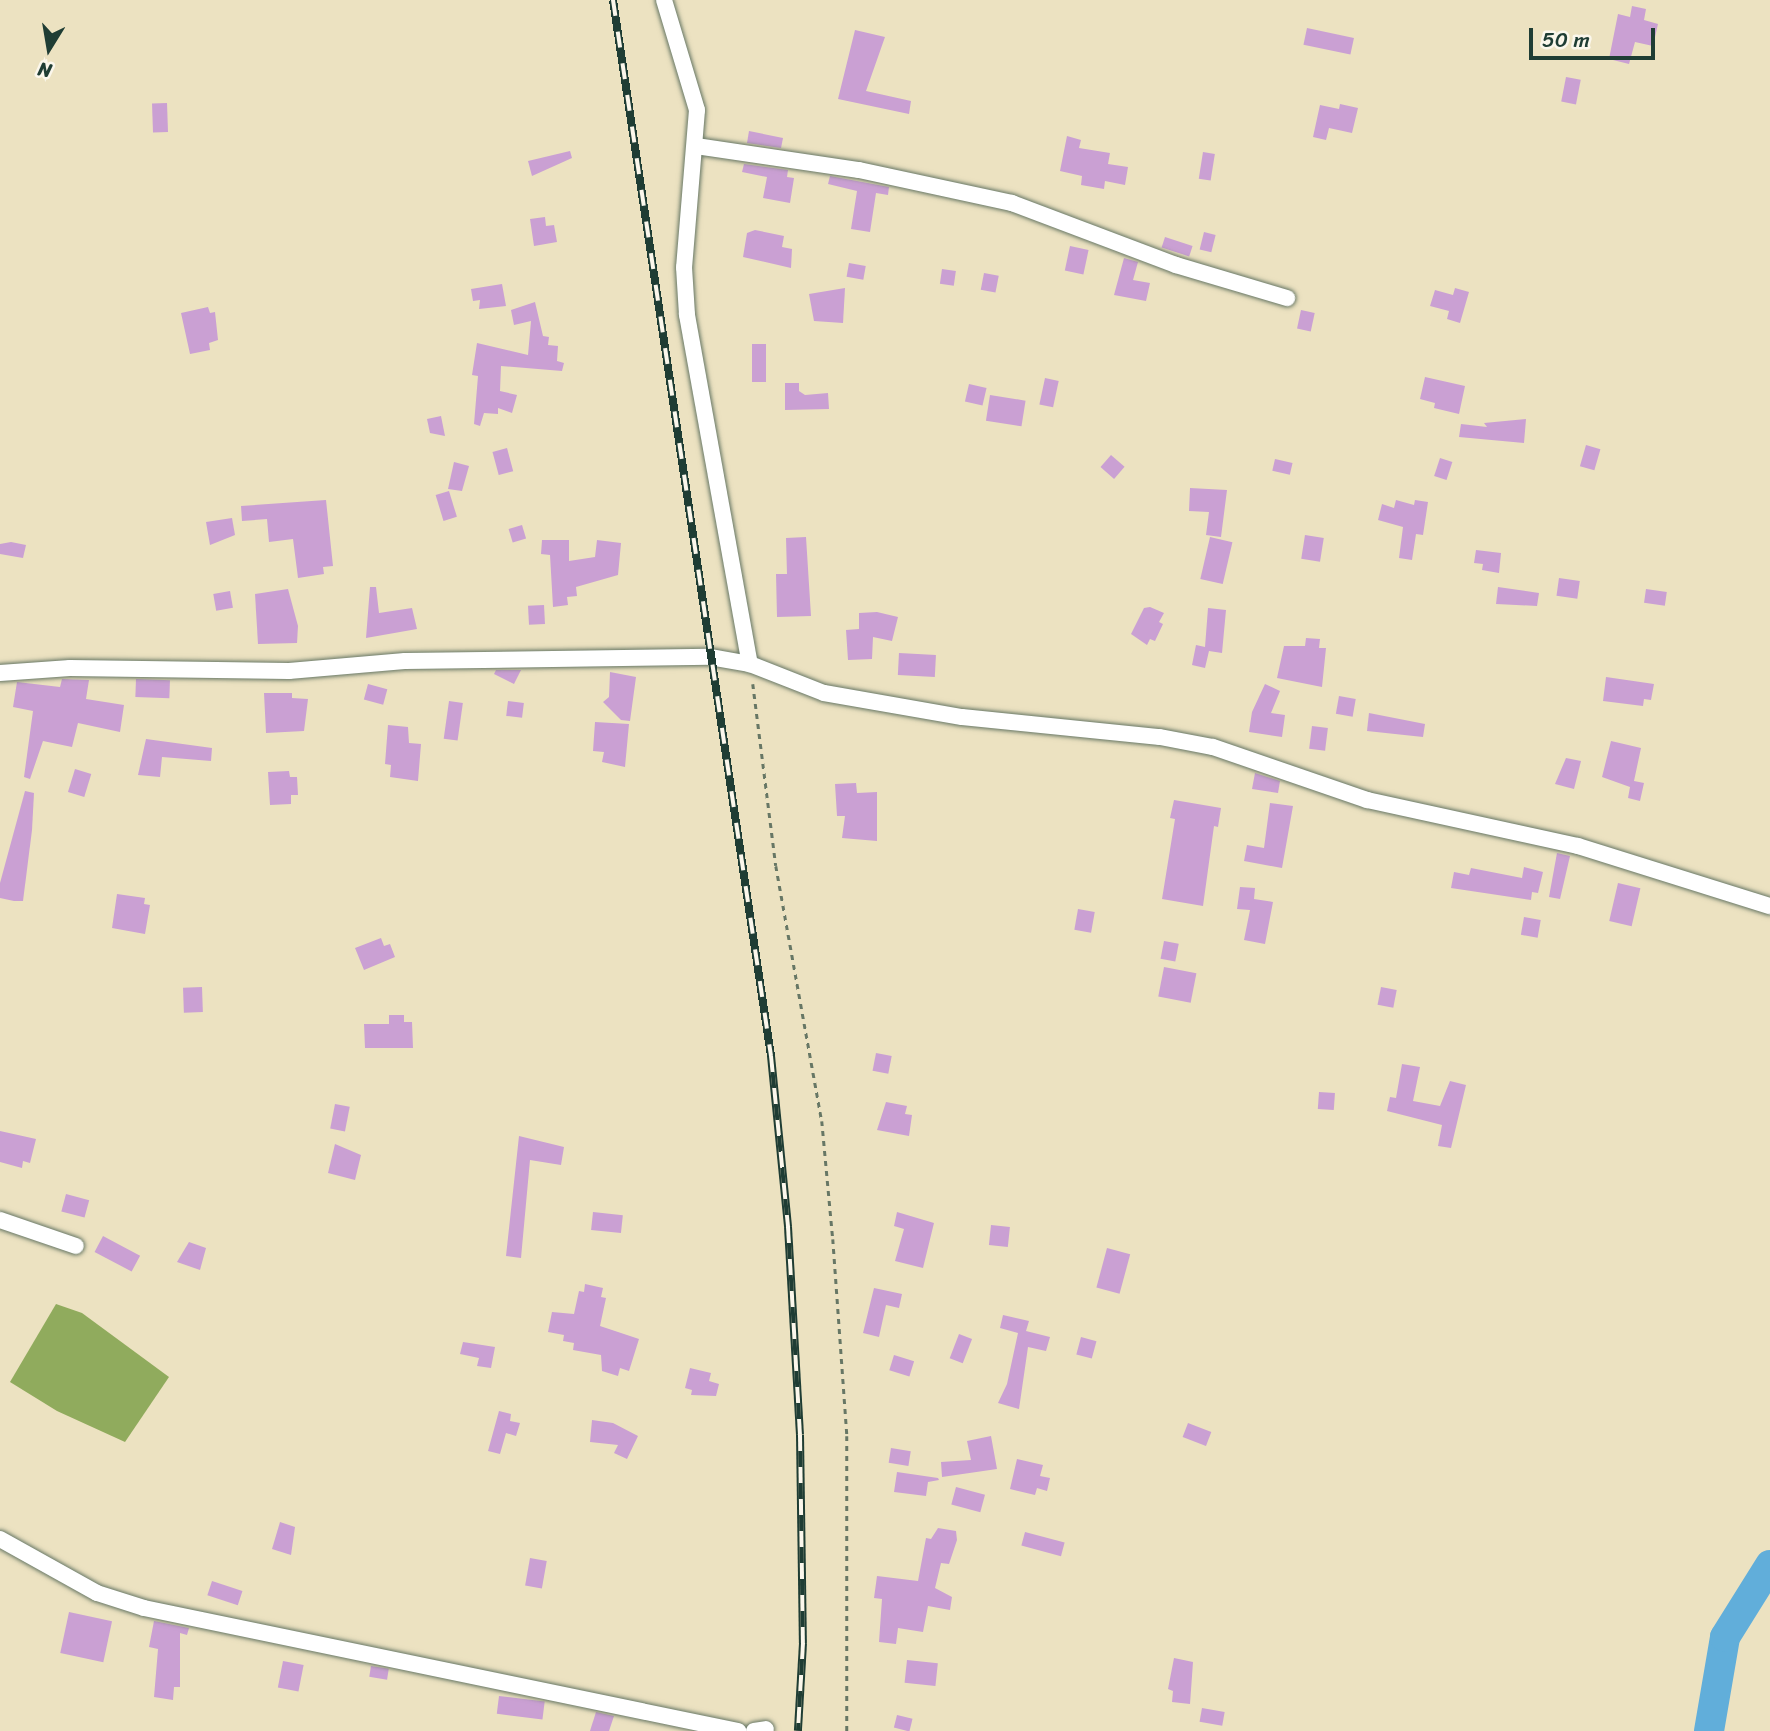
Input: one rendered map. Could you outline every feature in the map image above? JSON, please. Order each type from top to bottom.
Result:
[{"type":"street","points":[[664,0],[692,85],[696,146],[684,267],[687,315],[751,664]]},
{"type":"street","points":[[696,146],[859,170],[1012,203],[1176,265],[1287,298]]},
{"type":"street","points":[[0,673],[71,668],[289,671],[405,661],[582,656],[710,657],[751,664],[837,695],[962,717],[1160,737],[1213,747],[1367,800],[1578,846],[1770,906]]},
{"type":"street","points":[[0,1220],[76,1246]]},
{"type":"street","points":[[0,1539],[97,1593],[144,1608],[738,1731]]},
{"type":"path","points":[[751,664],[776,866],[822,1121],[833,1239],[847,1436],[847,1731]]},
{"type":"green space","points":[[56,1304],[82,1313],[169,1377],[125,1442],[57,1411],[10,1382]]},
{"type":"building","points":[[1632,6],[1646,9],[1644,20],[1658,24],[1653,46],[1635,42],[1629,64],[1609,59],[1618,14],[1630,17]]},
{"type":"building","points":[[1307,28],[1354,38],[1350,55],[1303,45]]},
{"type":"building","points":[[855,30],[885,37],[866,91],[911,101],[909,114],[838,99]]},
{"type":"building","points":[[1566,77],[1581,80],[1576,104],[1561,102]]},
{"type":"building","points":[[167,103],[168,132],[153,133],[152,104]]},
{"type":"building","points":[[1340,104],[1358,108],[1352,133],[1329,128],[1326,140],[1313,137],[1320,105],[1339,109]]},
{"type":"building","points":[[749,131],[783,138],[781,148],[747,143]]},
{"type":"building","points":[[1067,136],[1081,140],[1079,148],[1110,153],[1108,164],[1128,167],[1125,185],[1105,181],[1104,189],[1081,185],[1082,176],[1060,171]]},
{"type":"building","points":[[570,151],[572,158],[532,176],[528,161]]},
{"type":"building","points":[[1203,152],[1215,154],[1211,181],[1199,179]]},
{"type":"building","points":[[744,164],[788,170],[787,177],[794,178],[790,203],[763,198],[767,177],[742,172]]},
{"type":"building","points":[[830,176],[889,187],[888,195],[876,193],[870,232],[851,229],[857,191],[828,184]]},
{"type":"building","points":[[545,217],[546,226],[554,225],[557,242],[534,246],[530,219]]},
{"type":"building","points":[[755,230],[784,236],[782,247],[792,249],[791,268],[743,257],[747,233]]},
{"type":"building","points":[[1204,232],[1216,235],[1211,252],[1200,249]]},
{"type":"building","points":[[1165,237],[1193,246],[1189,256],[1162,247]]},
{"type":"building","points":[[1070,246],[1089,250],[1083,274],[1065,270]]},
{"type":"building","points":[[1124,258],[1138,262],[1133,280],[1150,283],[1146,301],[1114,295]]},
{"type":"building","points":[[849,263],[866,266],[863,280],[847,277]]},
{"type":"building","points":[[942,269],[956,271],[954,286],[940,284]]},
{"type":"building","points":[[984,273],[999,276],[995,293],[981,290]]},
{"type":"building","points":[[502,284],[506,306],[479,309],[480,300],[473,301],[471,289]]},
{"type":"building","points":[[845,288],[843,323],[814,321],[809,294]]},
{"type":"building","points":[[1455,288],[1469,292],[1460,323],[1447,319],[1449,311],[1430,306],[1435,290],[1453,295]]},
{"type":"building","points":[[535,302],[543,336],[549,337],[548,345],[558,346],[557,361],[564,363],[562,371],[501,366],[500,391],[517,395],[512,413],[498,408],[498,414],[484,413],[480,426],[474,424],[478,376],[472,375],[477,343],[528,355],[531,321],[514,325],[511,310]]},
{"type":"building","points":[[208,307],[210,313],[215,312],[218,340],[209,343],[210,350],[190,354],[181,313]]},
{"type":"building","points":[[1301,310],[1315,313],[1311,331],[1297,329]]},
{"type":"building","points":[[752,344],[766,344],[766,382],[752,382]]},
{"type":"building","points":[[1425,377],[1465,386],[1459,414],[1434,408],[1435,403],[1420,399]]},
{"type":"building","points":[[1045,378],[1059,381],[1053,407],[1039,404]]},
{"type":"building","points":[[785,383],[799,383],[799,391],[805,395],[828,393],[829,409],[785,410]]},
{"type":"building","points":[[969,384],[987,388],[982,406],[965,402]]},
{"type":"building","points":[[990,395],[1026,401],[1021,426],[986,421]]},
{"type":"building","points":[[441,416],[445,436],[430,433],[427,419]]},
{"type":"building","points":[[1526,419],[1524,443],[1459,437],[1461,424],[1487,427],[1484,423]]},
{"type":"building","points":[[1586,445],[1600,449],[1594,470],[1580,466]]},
{"type":"building","points":[[507,448],[513,471],[499,475],[493,452]]},
{"type":"building","points":[[1111,455],[1125,467],[1114,479],[1101,467]]},
{"type":"building","points":[[1440,458],[1452,462],[1446,480],[1434,476]]},
{"type":"building","points":[[1275,459],[1293,463],[1290,475],[1272,471]]},
{"type":"building","points":[[454,462],[469,466],[462,491],[448,489]]},
{"type":"building","points":[[1190,488],[1227,490],[1221,537],[1206,535],[1209,512],[1189,511]]},
{"type":"building","points":[[449,491],[457,517],[444,521],[436,495]]},
{"type":"building","points":[[326,500],[333,566],[323,567],[324,574],[298,578],[293,539],[269,542],[267,519],[242,521],[241,506]]},
{"type":"building","points":[[1396,500],[1414,505],[1415,500],[1428,502],[1423,535],[1416,534],[1412,560],[1399,558],[1403,527],[1378,520],[1382,504],[1394,508]]},
{"type":"building","points":[[232,518],[235,535],[210,545],[206,522]]},
{"type":"building","points":[[522,525],[526,538],[513,542],[509,529]]},
{"type":"building","points":[[1305,535],[1324,538],[1320,562],[1301,559]]},
{"type":"building","points":[[806,537],[811,616],[777,617],[776,574],[787,574],[786,538]]},
{"type":"building","points":[[1210,537],[1232,542],[1223,584],[1200,579]]},
{"type":"building","points":[[542,540],[569,540],[569,561],[595,557],[597,540],[621,543],[618,575],[576,587],[577,596],[567,597],[568,605],[553,607],[550,555],[541,554]]},
{"type":"building","points":[[11,542],[26,545],[23,558],[0,554],[0,544]]},
{"type":"building","points":[[1476,550],[1501,553],[1499,573],[1482,570],[1483,564],[1474,563]]},
{"type":"building","points":[[1559,578],[1580,581],[1577,599],[1556,596]]},
{"type":"building","points":[[370,587],[376,587],[379,613],[412,608],[417,629],[366,638]]},
{"type":"building","points":[[1498,587],[1539,593],[1537,606],[1496,604]]},
{"type":"building","points":[[288,589],[298,626],[297,643],[258,644],[255,594]]},
{"type":"building","points":[[1646,589],[1667,592],[1665,606],[1644,603]]},
{"type":"building","points":[[230,591],[233,608],[216,611],[213,594]]},
{"type":"building","points":[[544,605],[545,624],[529,625],[528,606]]},
{"type":"building","points":[[1150,607],[1164,613],[1159,622],[1163,624],[1155,641],[1150,639],[1147,645],[1131,634],[1144,608]]},
{"type":"building","points":[[1208,608],[1226,610],[1222,653],[1209,651],[1205,668],[1192,665],[1196,645],[1205,647]]},
{"type":"building","points":[[877,612],[898,617],[892,641],[873,637],[872,659],[848,660],[846,630],[859,629],[859,613]]},
{"type":"building","points":[[1306,638],[1320,639],[1319,648],[1326,648],[1322,687],[1277,678],[1284,646],[1305,646]]},
{"type":"building","points":[[899,653],[936,655],[935,677],[898,675]]},
{"type":"building","points":[[496,670],[521,670],[514,684],[494,674]]},
{"type":"building","points":[[610,672],[636,677],[630,721],[621,720],[603,702],[609,697]]},
{"type":"building","points":[[1606,677],[1654,684],[1651,700],[1644,699],[1643,706],[1603,701]]},
{"type":"building","points":[[62,679],[89,680],[86,699],[124,705],[120,732],[78,723],[72,747],[43,741],[30,779],[24,777],[33,711],[13,707],[17,682],[60,687]]},
{"type":"building","points":[[136,679],[170,680],[169,698],[135,697]]},
{"type":"building","points":[[368,684],[387,689],[383,705],[364,699]]},
{"type":"building","points":[[1265,684],[1280,691],[1271,713],[1285,715],[1282,737],[1249,732],[1252,712]]},
{"type":"building","points":[[264,693],[292,693],[292,698],[308,699],[304,731],[266,733]]},
{"type":"building","points":[[1339,696],[1356,699],[1353,717],[1336,714]]},
{"type":"building","points":[[449,701],[463,703],[458,741],[444,739]]},
{"type":"building","points":[[508,701],[524,703],[522,718],[506,716]]},
{"type":"building","points":[[1369,713],[1425,724],[1423,737],[1367,731]]},
{"type":"building","points":[[595,722],[629,724],[625,767],[602,762],[604,752],[593,751]]},
{"type":"building","points":[[388,725],[408,727],[409,743],[421,744],[418,781],[390,777],[391,765],[385,764]]},
{"type":"building","points":[[1312,726],[1328,728],[1325,751],[1309,749]]},
{"type":"building","points":[[146,739],[212,748],[211,761],[162,757],[160,777],[138,775]]},
{"type":"building","points":[[1611,741],[1641,748],[1634,781],[1644,783],[1640,801],[1628,798],[1630,787],[1602,777]]},
{"type":"building","points":[[1566,758],[1581,761],[1574,789],[1555,784]]},
{"type":"building","points":[[75,769],[91,774],[84,797],[68,792]]},
{"type":"building","points":[[289,771],[290,777],[297,777],[298,795],[291,795],[291,804],[270,805],[268,772]]},
{"type":"building","points":[[1255,773],[1280,781],[1278,793],[1252,789]]},
{"type":"building","points":[[856,783],[857,793],[877,792],[877,841],[842,838],[845,816],[837,816],[835,784]]},
{"type":"building","points":[[25,791],[34,793],[32,830],[23,901],[14,901],[0,898],[0,883]]},
{"type":"building","points":[[1174,800],[1221,808],[1218,827],[1214,826],[1203,906],[1162,899],[1175,819],[1170,818]]},
{"type":"building","points":[[1270,803],[1293,806],[1282,868],[1244,861],[1247,845],[1264,848]]},
{"type":"building","points":[[1557,853],[1570,856],[1560,899],[1549,897]]},
{"type":"building","points":[[1524,867],[1543,872],[1538,893],[1532,892],[1531,900],[1451,888],[1454,872],[1469,875],[1471,868],[1522,878]]},
{"type":"building","points":[[1618,883],[1640,888],[1632,926],[1609,921]]},
{"type":"building","points":[[1240,887],[1255,888],[1254,899],[1273,902],[1265,944],[1244,940],[1250,910],[1237,909]]},
{"type":"building","points":[[117,894],[145,898],[144,904],[150,905],[145,934],[112,928]]},
{"type":"building","points":[[1078,909],[1095,912],[1091,933],[1074,930]]},
{"type":"building","points":[[1524,917],[1541,920],[1538,938],[1521,935]]},
{"type":"building","points":[[381,938],[384,946],[390,944],[395,957],[364,970],[355,948]]},
{"type":"building","points":[[1164,941],[1179,944],[1175,962],[1161,959]]},
{"type":"building","points":[[1164,967],[1196,973],[1191,1003],[1158,996]]},
{"type":"building","points":[[202,987],[203,1012],[184,1013],[183,988]]},
{"type":"building","points":[[1381,987],[1397,990],[1393,1008],[1378,1005]]},
{"type":"building","points":[[389,1015],[404,1015],[404,1022],[412,1022],[413,1048],[365,1048],[364,1024],[389,1024]]},
{"type":"building","points":[[876,1053],[892,1056],[888,1074],[873,1071]]},
{"type":"building","points":[[1402,1064],[1420,1067],[1413,1101],[1440,1106],[1450,1081],[1466,1085],[1451,1148],[1438,1146],[1442,1125],[1387,1111],[1390,1097],[1396,1098]]},
{"type":"building","points":[[1319,1092],[1335,1093],[1334,1110],[1318,1109]]},
{"type":"building","points":[[886,1102],[907,1106],[905,1114],[912,1115],[909,1136],[877,1130]]},
{"type":"building","points":[[335,1104],[350,1107],[345,1131],[330,1129]]},
{"type":"building","points":[[0,1131],[36,1139],[30,1163],[23,1161],[22,1168],[0,1162]]},
{"type":"building","points":[[519,1136],[564,1147],[561,1165],[530,1160],[521,1258],[506,1256]]},
{"type":"building","points":[[335,1144],[361,1155],[355,1180],[328,1173]]},
{"type":"building","points":[[66,1194],[89,1200],[85,1218],[61,1211]]},
{"type":"building","points":[[593,1212],[623,1215],[621,1233],[591,1230]]},
{"type":"building","points":[[897,1212],[934,1223],[923,1268],[895,1261],[904,1229],[894,1226]]},
{"type":"building","points":[[991,1225],[1010,1227],[1008,1247],[989,1245]]},
{"type":"building","points":[[103,1236],[140,1256],[132,1272],[95,1252]]},
{"type":"building","points":[[189,1242],[206,1248],[200,1270],[177,1262]]},
{"type":"building","points":[[1107,1248],[1130,1254],[1120,1294],[1096,1288]]},
{"type":"building","points":[[585,1284],[603,1288],[601,1297],[606,1298],[600,1326],[639,1339],[629,1371],[620,1368],[618,1376],[602,1371],[601,1355],[573,1350],[574,1343],[563,1341],[564,1335],[548,1332],[552,1312],[574,1314],[579,1291],[584,1292]]},
{"type":"building","points":[[874,1288],[902,1294],[899,1308],[886,1305],[879,1337],[863,1333]]},
{"type":"building","points":[[1003,1315],[1029,1321],[1026,1331],[1050,1337],[1046,1351],[1028,1347],[1019,1409],[998,1403],[1007,1384],[1018,1333],[1000,1328]]},
{"type":"building","points":[[959,1334],[972,1339],[963,1363],[950,1358]]},
{"type":"building","points":[[1081,1337],[1096,1341],[1092,1359],[1076,1354]]},
{"type":"building","points":[[463,1342],[495,1347],[491,1368],[477,1366],[479,1358],[460,1354]]},
{"type":"building","points":[[894,1355],[914,1361],[909,1376],[889,1370]]},
{"type":"building","points":[[690,1368],[711,1373],[709,1381],[719,1384],[716,1396],[691,1395],[692,1390],[685,1388]]},
{"type":"building","points":[[499,1411],[511,1414],[510,1421],[520,1423],[516,1436],[506,1433],[500,1454],[488,1451]]},
{"type":"building","points":[[592,1420],[613,1423],[638,1436],[627,1459],[614,1453],[618,1445],[590,1442]]},
{"type":"building","points":[[1188,1423],[1211,1432],[1206,1446],[1183,1437]]},
{"type":"building","points":[[991,1436],[997,1469],[942,1477],[941,1462],[971,1460],[967,1441]]},
{"type":"building","points":[[891,1448],[911,1451],[908,1466],[889,1463]]},
{"type":"building","points":[[1017,1459],[1043,1465],[1040,1476],[1050,1478],[1047,1491],[1037,1488],[1035,1495],[1010,1489]]},
{"type":"building","points":[[897,1472],[939,1480],[928,1482],[926,1496],[894,1492]]},
{"type":"building","points":[[956,1487],[985,1495],[980,1512],[951,1504]]},
{"type":"building","points":[[280,1522],[295,1527],[291,1555],[272,1549]]},
{"type":"building","points":[[938,1528],[956,1531],[957,1540],[949,1564],[941,1563],[935,1588],[952,1597],[950,1610],[928,1606],[923,1632],[898,1628],[896,1644],[879,1642],[882,1599],[874,1598],[877,1576],[918,1581],[926,1538],[931,1539]]},
{"type":"building","points":[[1025,1532],[1065,1543],[1061,1556],[1021,1546]]},
{"type":"building","points":[[530,1558],[547,1561],[542,1589],[525,1586]]},
{"type":"building","points":[[212,1581],[242,1591],[238,1605],[207,1595]]},
{"type":"building","points":[[69,1612],[112,1621],[103,1662],[60,1653]]},
{"type":"building","points":[[154,1621],[189,1628],[187,1635],[180,1633],[180,1687],[174,1687],[173,1700],[154,1697],[158,1649],[149,1647]]},
{"type":"building","points":[[1174,1658],[1193,1662],[1190,1704],[1172,1702],[1173,1691],[1168,1689]]},
{"type":"building","points":[[907,1660],[938,1663],[935,1686],[905,1683]]},
{"type":"building","points":[[283,1661],[304,1665],[298,1692],[278,1688]]},
{"type":"building","points":[[371,1666],[389,1669],[387,1680],[369,1677]]},
{"type":"building","points":[[499,1696],[545,1702],[542,1719],[497,1714]]},
{"type":"building","points":[[1202,1708],[1225,1712],[1222,1726],[1200,1722]]},
{"type":"building","points":[[596,1712],[614,1716],[609,1731],[590,1731]]},
{"type":"building","points":[[897,1715],[913,1719],[910,1731],[894,1728]]},
{"type":"waterway","points":[[1709,1731],[1725,1637],[1770,1565]]},
{"type":"railway","points":[[613,0],[771,1056],[788,1227],[800,1435],[803,1643],[798,1731]]}]
